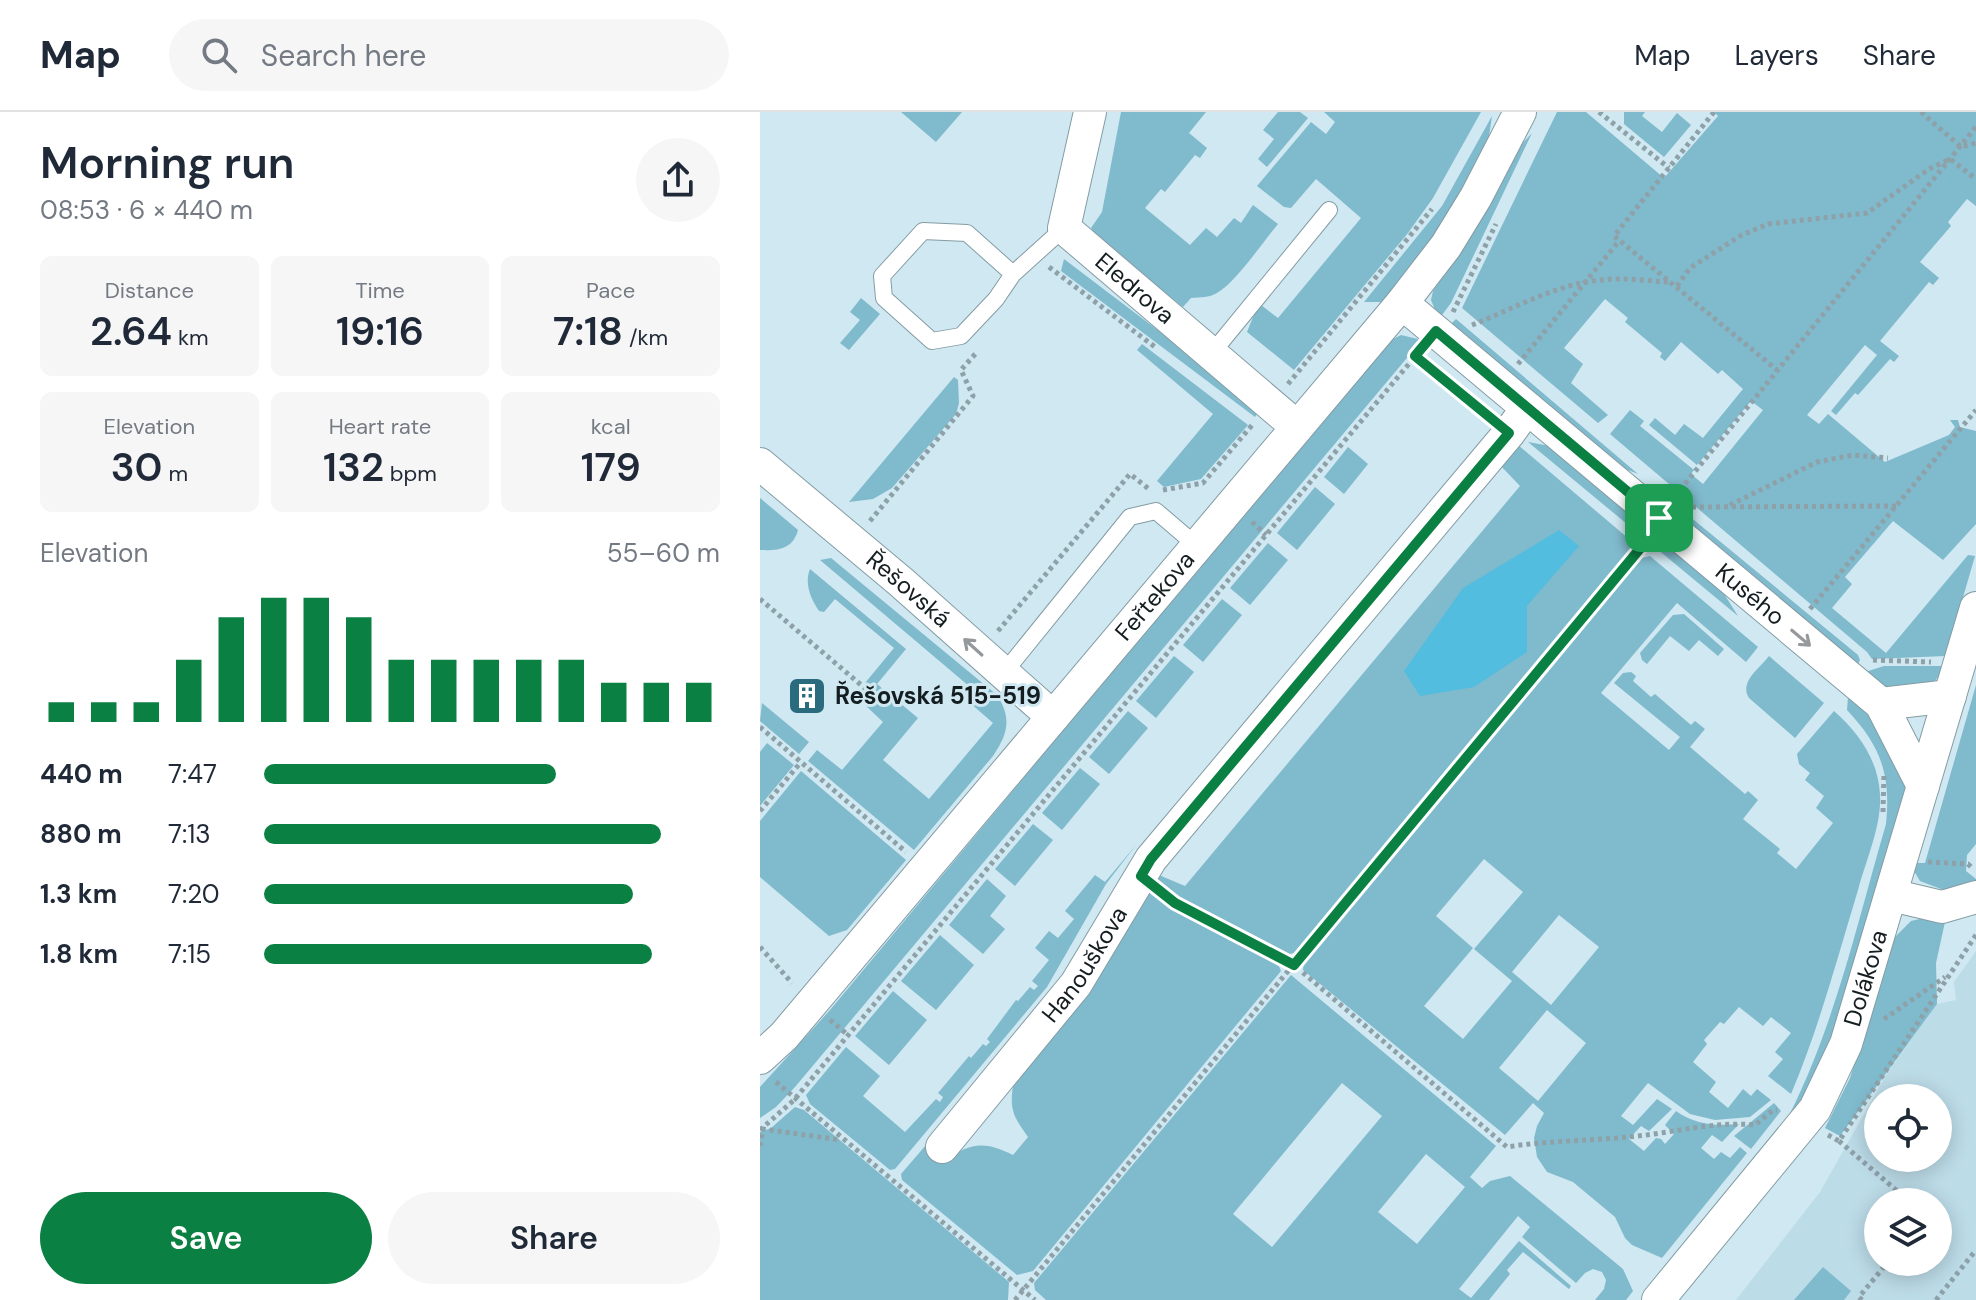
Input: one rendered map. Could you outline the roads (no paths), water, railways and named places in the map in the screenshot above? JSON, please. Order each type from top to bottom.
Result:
[{"type":"street","points":[[1069,232],[1090,112]]},
{"type":"street","name":"Feřtekova","points":[[764,1066],[784,1036],[1402,303],[1446,246],[1476,197],[1520,112]]},
{"type":"street","name":"Eledrova","points":[[1069,232],[1297,427]]},
{"type":"street","name":"Kusého","points":[[1402,303],[1881,704],[1923,786]]},
{"type":"street","name":"Hanouškova","points":[[942,1147],[1076,984],[1151,859],[1527,408]]},
{"type":"street","name":"Řešovská","points":[[760,464],[901,582],[1053,717]]},
{"type":"street","name":"Dolákova","points":[[1658,1300],[1815,1109],[1846,1044],[1976,608]]},
{"type":"street","points":[[1881,704],[1950,696]]},
{"type":"street","points":[[1891,895],[1942,907],[1976,897]]},
{"type":"lane","points":[[1212,353],[1329,210]]},
{"type":"lane","points":[[1013,274],[967,233],[923,231],[882,276],[884,298],[932,341],[961,336],[996,299],[1013,274],[1069,232]]},
{"type":"lane","points":[[1003,674],[1130,517],[1156,511],[1197,546]]},
{"type":"place","name":"Řešovská 515-519","points":[[807,696]]}]
